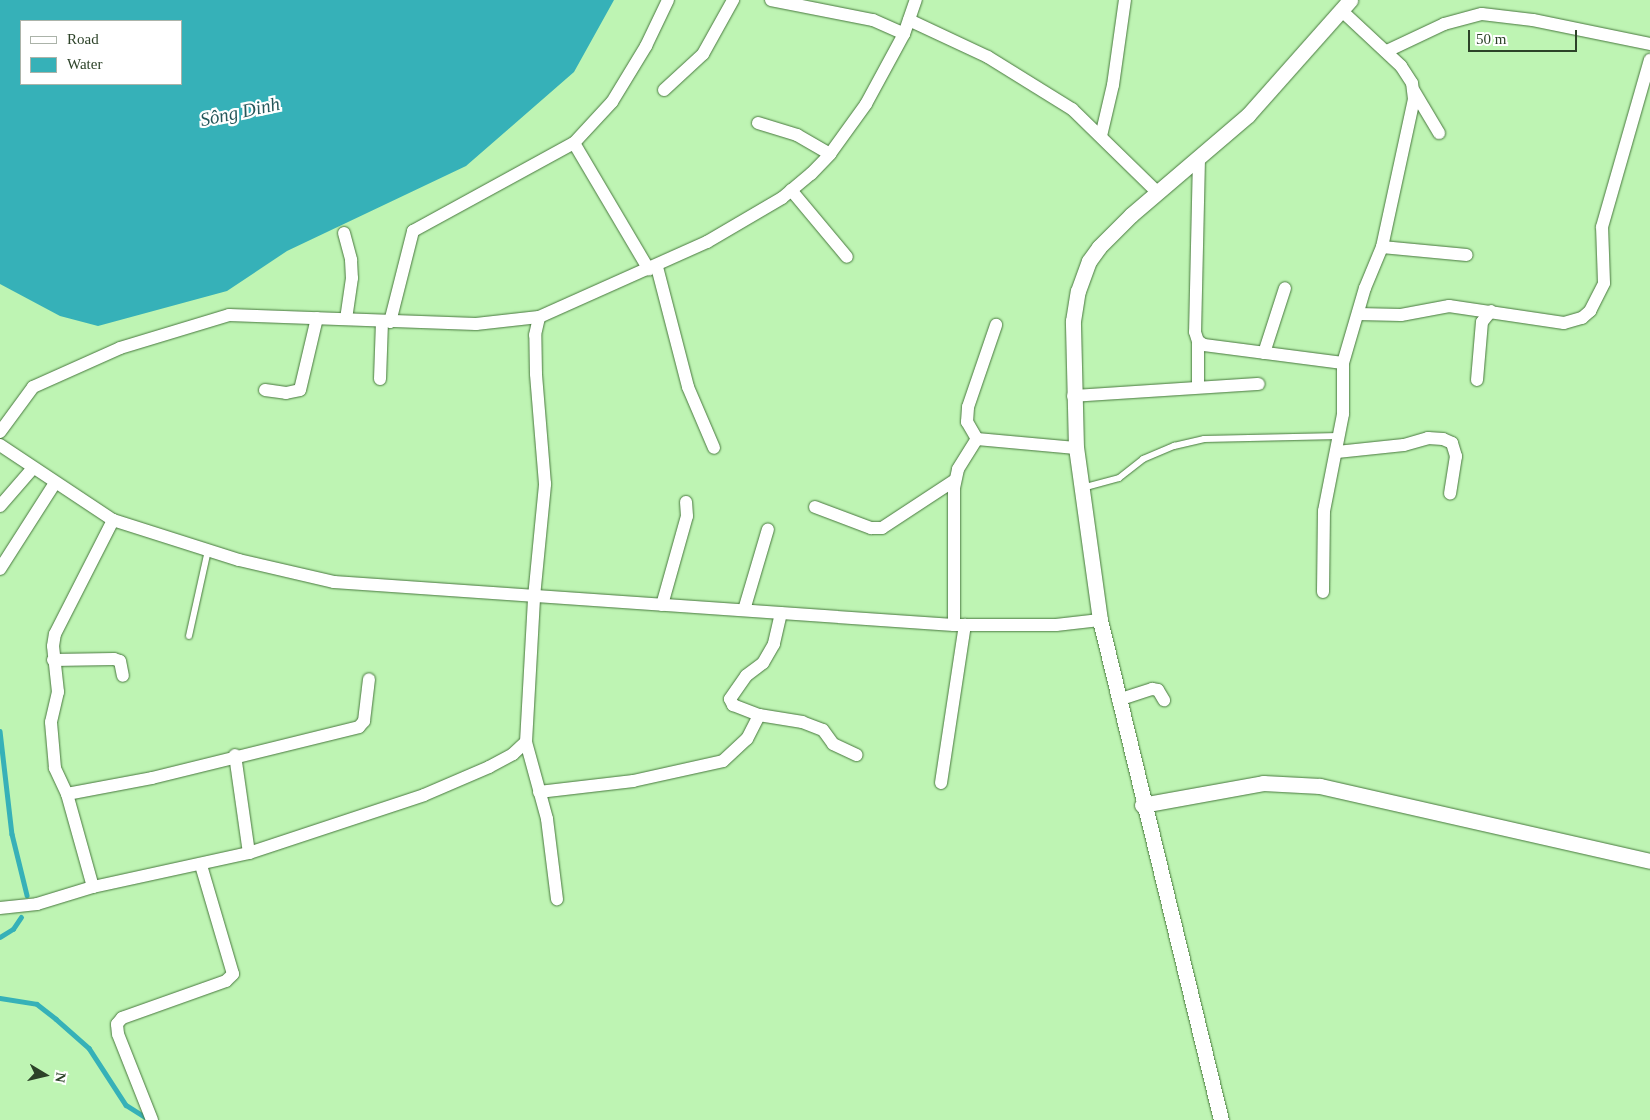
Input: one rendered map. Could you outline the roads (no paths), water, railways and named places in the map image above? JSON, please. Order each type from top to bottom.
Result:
[{"type":"street","points":[[380,379],[386,322],[413,231],[574,143],[612,102],[646,46],[668,0]]},
{"type":"street","points":[[664,90],[703,54],[733,0]]},
{"type":"street","points":[[771,0],[836,6],[904,34]]},
{"type":"street","points":[[0,432],[33,387],[129,345],[229,315],[476,324],[539,317],[594,291],[653,269],[707,242],[791,190],[830,154],[866,104],[904,34],[916,0]]},
{"type":"street","points":[[1102,136],[1113,85],[1125,0]]},
{"type":"street","points":[[1221,1120],[1142,805],[1100,620],[1076,448],[1073,396],[1073,320],[1078,291],[1089,261],[1110,236],[1267,95],[1346,5],[1401,66],[1439,133]]},
{"type":"street","points":[[1387,51],[1444,24],[1482,14],[1533,20],[1650,44]]},
{"type":"street","points":[[909,20],[988,57],[1057,99],[1102,136],[1157,192]]},
{"type":"street","points":[[1358,314],[1401,315],[1448,306],[1571,324],[1590,311],[1604,283],[1601,238],[1607,208],[1650,60]]},
{"type":"street","points":[[1323,592],[1324,511],[1337,452],[1343,363],[1382,247],[1414,91]]},
{"type":"street","points":[[758,123],[797,135],[830,154]]},
{"type":"street","points":[[574,143],[653,269],[688,387],[714,448]]},
{"type":"street","points":[[1198,387],[1198,341],[1195,332],[1199,158]]},
{"type":"street","points":[[791,190],[847,257]]},
{"type":"street","points":[[344,233],[351,260],[352,278],[346,319]]},
{"type":"street","points":[[1382,247],[1467,255]]},
{"type":"street","points":[[1264,353],[1285,288]]},
{"type":"street","points":[[1477,380],[1482,322],[1491,311]]},
{"type":"street","points":[[539,317],[535,334],[536,374],[545,484],[534,597],[526,742],[547,819],[557,899]]},
{"type":"street","points":[[266,390],[286,393],[300,390],[317,318]]},
{"type":"street","points":[[977,439],[967,422],[968,407],[996,325]]},
{"type":"street","points":[[1198,341],[1204,345],[1343,363]]},
{"type":"street","points":[[1073,396],[1259,384]]},
{"type":"street","points":[[1337,452],[1404,445],[1428,438],[1443,439],[1452,443],[1456,456],[1450,494]]},
{"type":"street","points":[[977,439],[1076,448]]},
{"type":"street","points":[[941,783],[959,625],[956,480],[958,469],[977,439]]},
{"type":"street","points":[[0,445],[113,520],[208,550],[334,582],[959,625],[1056,625],[1100,620]]},
{"type":"street","points":[[0,506],[33,468]]},
{"type":"street","points":[[815,507],[871,528],[882,528],[956,480]]},
{"type":"street","points":[[0,569],[55,483]]},
{"type":"street","points":[[662,605],[687,516],[686,502]]},
{"type":"street","points":[[93,887],[67,794],[55,768],[51,722],[58,692],[53,660],[56,634],[113,520]]},
{"type":"street","points":[[744,610],[768,528]]},
{"type":"street","points":[[781,613],[774,644],[763,663],[746,676],[730,698],[733,706],[759,715],[802,722],[823,730],[833,744],[857,755]]},
{"type":"street","points":[[53,660],[114,659],[120,661],[123,676]]},
{"type":"street","points":[[67,794],[152,778],[235,755],[359,726],[364,721],[369,679]]},
{"type":"street","points":[[1118,700],[1152,689],[1158,690],[1164,700]]},
{"type":"street","points":[[539,792],[633,781],[723,761],[747,739],[759,715]]},
{"type":"street","points":[[0,908],[37,904],[93,887],[249,852],[424,795],[489,767],[513,754],[526,742]]},
{"type":"street","points":[[235,755],[249,852]]},
{"type":"street","points":[[1142,805],[1263,783],[1320,786],[1650,861]]},
{"type":"street","points":[[152,1120],[118,1034],[117,1024],[122,1018],[226,981],[233,974],[201,864]]},
{"type":"lane","points":[[1081,488],[1119,478],[1143,459],[1174,446],[1204,439],[1339,436]]},
{"type":"lane","points":[[188,636],[208,550]]},
{"type":"water","name":"Sông Dinh","points":[[0,0],[614,0],[574,72],[466,166],[287,251],[227,291],[98,326],[60,316],[0,284]]},
{"type":"waterway","points":[[0,731],[12,834],[27,895]]},
{"type":"waterway","points":[[0,937],[13,929],[21,917]]},
{"type":"waterway","points":[[0,998],[37,1004],[56,1019],[89,1048],[126,1105],[148,1119]]}]
